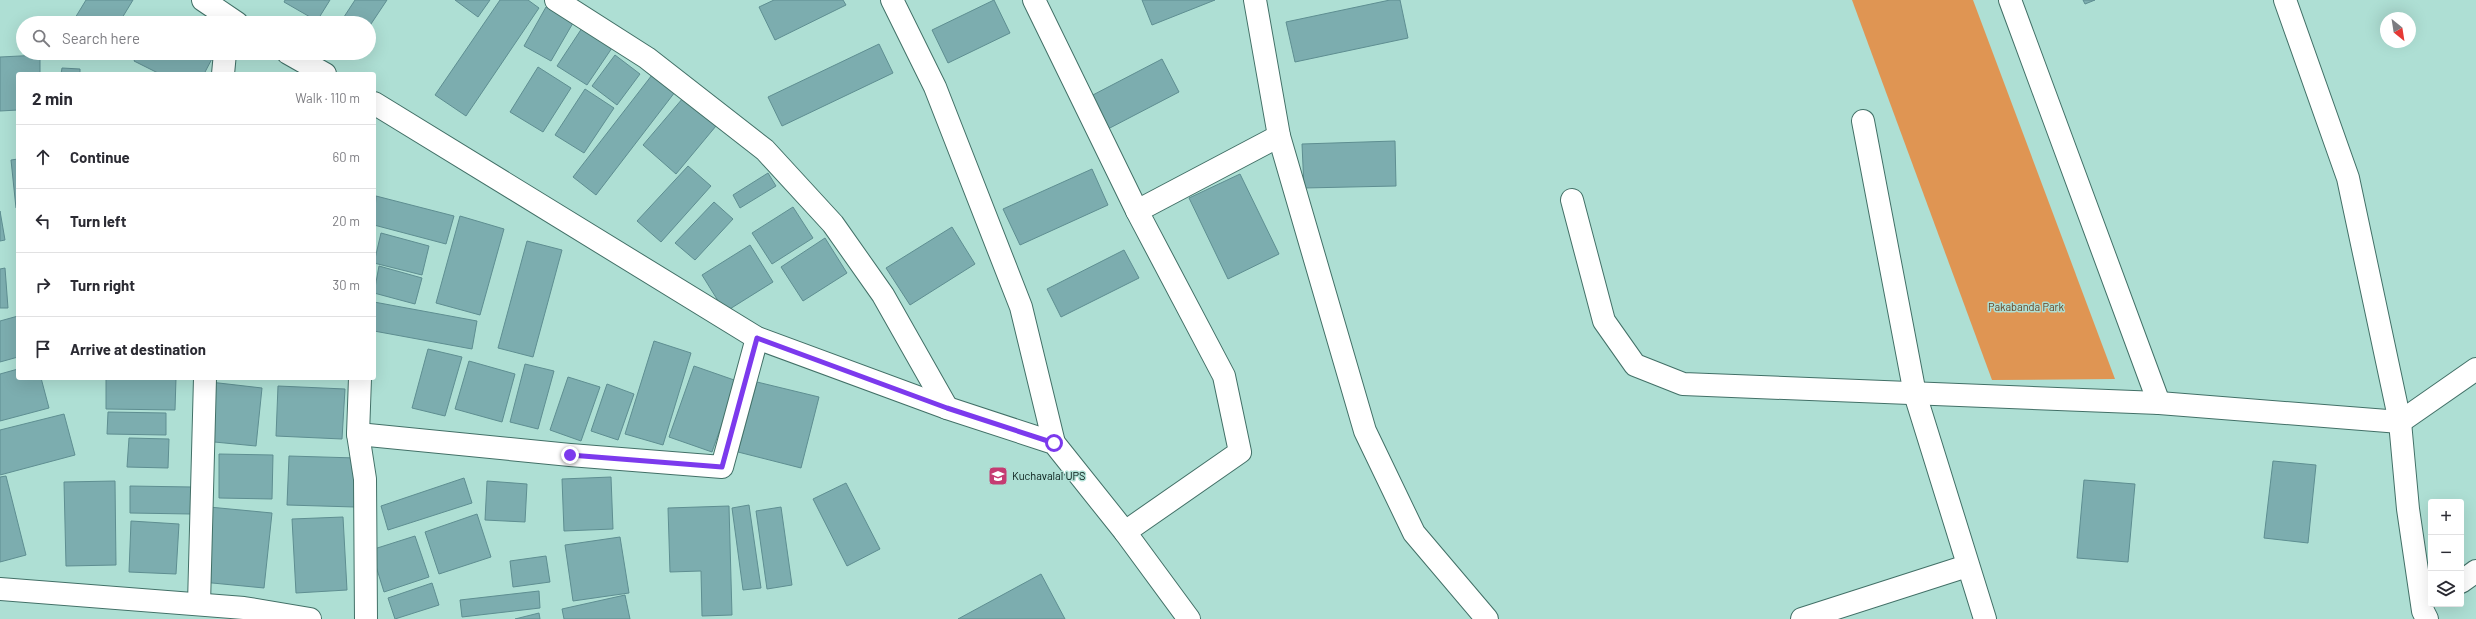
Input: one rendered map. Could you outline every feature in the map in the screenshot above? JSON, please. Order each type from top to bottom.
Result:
[{"type":"street","points":[[203,0],[224,16]]},
{"type":"street","points":[[556,0],[647,58],[765,150],[833,224],[883,295],[947,408]]},
{"type":"street","points":[[892,0],[935,87],[1021,307],[1054,443],[1125,532],[1189,619]]},
{"type":"street","points":[[1034,0],[1137,210],[1224,376],[1240,452],[1125,532]]},
{"type":"street","points":[[1255,0],[1279,136],[1365,431],[1414,533],[1487,619]]},
{"type":"street","points":[[2010,0],[2159,404]]},
{"type":"street","points":[[2285,0],[2348,178],[2400,422],[2408,509],[2427,611]]},
{"type":"street","points":[[223,72],[224,60]]},
{"type":"street","points":[[300,60],[321,72]]},
{"type":"street","points":[[376,104],[757,338],[947,408],[1054,443]]},
{"type":"street","points":[[1863,122],[1915,394],[1967,566],[1985,619]]},
{"type":"street","points":[[1137,210],[1279,136]]},
{"type":"street","points":[[1572,200],[1604,321],[1635,364],[1683,384],[2159,404],[2400,422],[2476,369]]},
{"type":"street","points":[[358,434],[570,455],[722,467],[757,338]]},
{"type":"street","points":[[199,604],[205,380]]},
{"type":"street","points":[[360,380],[358,434],[365,479],[366,619]]},
{"type":"street","points":[[1802,619],[1967,566]]},
{"type":"street","points":[[2464,580],[2476,571]]},
{"type":"street","points":[[0,589],[199,604],[244,613],[310,619]]},
{"type":"green space","name":"Pakabanda Park","points":[[1852,0],[1973,0],[2115,379],[1992,380]]},
{"type":"building","points":[[86,0],[133,0],[123,16],[76,16]]},
{"type":"building","points":[[285,0],[330,0],[320,16],[308,16],[284,2]]},
{"type":"building","points":[[355,0],[387,0],[376,16],[345,16]]},
{"type":"building","points":[[455,0],[490,0],[478,17]]},
{"type":"building","points":[[500,0],[528,0],[539,8],[466,116],[435,95]]},
{"type":"building","points":[[774,0],[843,0],[846,5],[775,40],[759,7]]},
{"type":"building","points":[[994,0],[1010,33],[948,63],[932,30]]},
{"type":"building","points":[[1142,0],[1215,0],[1152,25]]},
{"type":"building","points":[[1390,0],[1400,0],[1408,38],[1295,62],[1286,22]]},
{"type":"building","points":[[2083,0],[2095,0],[2085,4]]},
{"type":"building","points":[[546,7],[573,23],[551,61],[524,46]]},
{"type":"building","points":[[584,25],[614,45],[587,85],[557,66]]},
{"type":"building","points":[[879,44],[893,73],[782,126],[768,97]]},
{"type":"building","points":[[615,55],[640,74],[617,105],[592,86]]},
{"type":"building","points":[[16,56],[16,60],[40,60],[40,72],[16,72],[16,110],[0,111],[0,57]]},
{"type":"building","points":[[1162,59],[1179,92],[1106,130],[1089,97]]},
{"type":"building","points":[[211,60],[205,72],[156,72],[134,61]]},
{"type":"building","points":[[538,67],[571,88],[543,132],[510,112]]},
{"type":"building","points":[[62,68],[80,69],[80,72],[61,72]]},
{"type":"building","points":[[652,75],[675,92],[596,195],[573,177]]},
{"type":"building","points":[[585,89],[614,108],[584,153],[555,135]]},
{"type":"building","points":[[683,98],[716,126],[676,174],[643,145]]},
{"type":"building","points":[[1395,141],[1396,186],[1304,188],[1302,144]]},
{"type":"building","points":[[16,159],[16,208],[11,160]]},
{"type":"building","points":[[688,166],[711,186],[661,242],[637,221]]},
{"type":"building","points":[[1092,169],[1108,205],[1020,245],[1003,209]]},
{"type":"building","points":[[768,173],[776,186],[740,208],[733,195]]},
{"type":"building","points":[[1240,174],[1279,254],[1228,279],[1189,198]]},
{"type":"building","points":[[376,196],[454,216],[446,244],[376,226]]},
{"type":"building","points":[[714,202],[733,219],[695,260],[675,243]]},
{"type":"building","points":[[793,207],[813,238],[772,264],[752,233]]},
{"type":"building","points":[[0,211],[5,240],[0,241]]},
{"type":"building","points":[[460,216],[504,229],[480,315],[436,303]]},
{"type":"building","points":[[952,227],[975,264],[910,305],[886,268]]},
{"type":"building","points":[[381,233],[429,246],[422,275],[376,264],[376,254]]},
{"type":"building","points":[[825,238],[847,273],[803,301],[781,267]]},
{"type":"building","points":[[527,241],[562,250],[533,357],[498,348]]},
{"type":"building","points":[[750,245],[773,282],[725,312],[702,275]]},
{"type":"building","points":[[1124,250],[1139,278],[1061,317],[1047,289]]},
{"type":"building","points":[[379,266],[422,278],[415,304],[376,294],[376,282]]},
{"type":"building","points":[[5,268],[8,308],[0,308],[0,269]]},
{"type":"building","points":[[376,302],[477,321],[472,349],[376,331]]},
{"type":"building","points":[[16,317],[16,358],[0,362],[0,321]]},
{"type":"building","points":[[654,341],[691,353],[663,445],[625,434]]},
{"type":"building","points":[[428,349],[462,357],[445,416],[412,408]]},
{"type":"building","points":[[469,361],[515,374],[502,422],[455,409]]},
{"type":"building","points":[[525,364],[554,371],[538,429],[510,422]]},
{"type":"building","points":[[694,366],[737,381],[712,452],[669,437]]},
{"type":"building","points":[[16,370],[16,380],[42,380],[49,408],[0,421],[0,374]]},
{"type":"building","points":[[568,377],[600,387],[581,441],[550,430]]},
{"type":"building","points":[[106,380],[176,380],[175,410],[106,409]]},
{"type":"building","points":[[210,382],[262,388],[256,446],[204,441]]},
{"type":"building","points":[[757,382],[819,397],[801,468],[738,452]]},
{"type":"building","points":[[607,384],[634,394],[618,440],[591,431]]},
{"type":"building","points":[[278,386],[345,389],[342,439],[276,436]]},
{"type":"building","points":[[108,412],[166,413],[166,435],[107,434]]},
{"type":"building","points":[[64,414],[75,455],[0,475],[0,430]]},
{"type":"building","points":[[129,438],[169,439],[168,468],[127,467]]},
{"type":"building","points":[[219,454],[273,455],[272,499],[219,498]]},
{"type":"building","points":[[289,456],[356,458],[355,507],[287,505]]},
{"type":"building","points":[[2273,461],[2316,465],[2308,543],[2264,538]]},
{"type":"building","points":[[6,476],[26,555],[0,562],[0,477]]},
{"type":"building","points":[[611,477],[613,529],[564,531],[562,479]]},
{"type":"building","points":[[464,478],[472,503],[388,530],[381,506]]},
{"type":"building","points":[[2084,480],[2135,484],[2128,562],[2077,558]]},
{"type":"building","points":[[115,481],[116,565],[66,566],[64,482]]},
{"type":"building","points":[[487,481],[527,484],[525,522],[485,520]]},
{"type":"building","points":[[846,483],[880,549],[847,566],[813,499]]},
{"type":"building","points":[[130,486],[192,487],[191,514],[130,513]]},
{"type":"building","points":[[749,505],[761,588],[743,590],[732,508]]},
{"type":"building","points":[[729,506],[732,615],[702,616],[701,571],[670,572],[668,508]]},
{"type":"building","points":[[209,507],[272,513],[264,588],[202,582]]},
{"type":"building","points":[[781,507],[792,585],[767,589],[756,511]]},
{"type":"building","points":[[477,514],[491,557],[439,574],[425,532]]},
{"type":"building","points":[[343,517],[347,590],[296,593],[292,519]]},
{"type":"building","points":[[131,521],[179,524],[176,574],[129,572]]},
{"type":"building","points":[[415,536],[429,577],[384,592],[371,550]]},
{"type":"building","points":[[620,537],[629,593],[573,601],[565,545]]},
{"type":"building","points":[[546,556],[550,582],[513,587],[510,561]]},
{"type":"building","points":[[1041,574],[1065,619],[958,619]]},
{"type":"building","points":[[432,583],[439,605],[395,619],[388,598]]},
{"type":"building","points":[[539,591],[540,608],[462,617],[460,600]]},
{"type":"building","points":[[625,595],[630,619],[564,619],[562,609]]},
{"type":"building","points":[[539,613],[540,619],[515,619]]},
{"type":"place","name":"Kuchavalal UPS","points":[[998,476]]},
{"type":"route","points":[[570,455],[722,467],[757,338],[947,408],[1054,443]]}]
